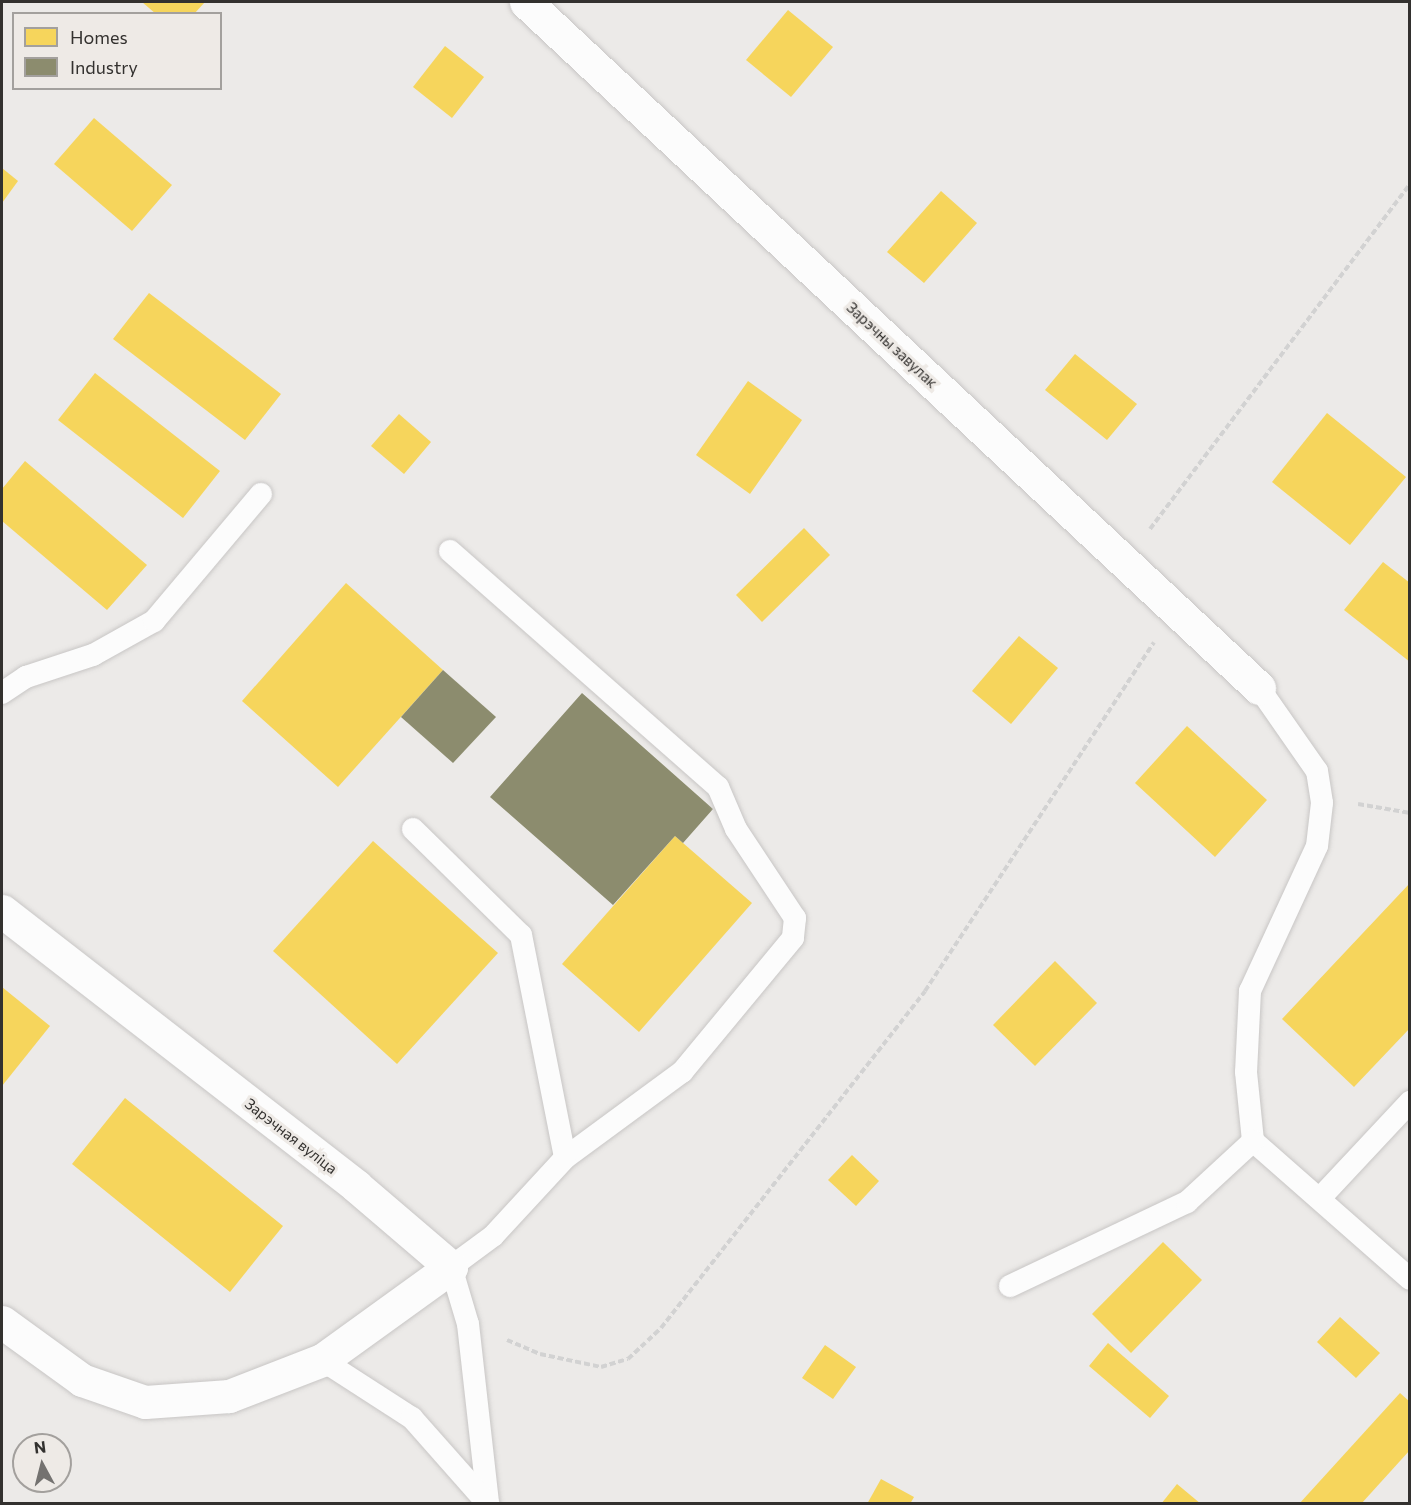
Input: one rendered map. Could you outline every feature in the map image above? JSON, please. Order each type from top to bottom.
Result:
[{"type":"street","name":"Зарэчны завулак","points":[[526,2],[1259,688]]},
{"type":"street","name":"Зарэчная вуліца","points":[[2,911],[356,1186],[451,1267]]},
{"type":"street","points":[[2,1322],[82,1380],[145,1402],[229,1396],[322,1360],[451,1267]]},
{"type":"lane","points":[[2,693],[26,677],[93,654],[154,621],[261,494]]},
{"type":"lane","points":[[450,551],[718,787],[736,829],[795,918],[794,938],[682,1072],[565,1158],[493,1236],[451,1267],[468,1324],[488,1502]]},
{"type":"lane","points":[[1259,688],[1317,771],[1322,803],[1317,846],[1250,991],[1246,1072],[1253,1141],[1322,1196],[1410,1278]]},
{"type":"lane","points":[[413,829],[521,935],[565,1158]]},
{"type":"lane","points":[[1322,1196],[1410,1102]]},
{"type":"lane","points":[[1010,1286],[1187,1203],[1253,1141]]},
{"type":"lane","points":[[322,1360],[412,1418],[488,1502]]},
{"type":"path","points":[[1122,561],[1183,489],[1410,184]]},
{"type":"path","points":[[468,1324],[540,1354],[601,1366],[628,1359],[661,1328],[925,991],[1176,610]]},
{"type":"path","points":[[1322,803],[1384,805],[1410,813]]},
{"type":"building: Homes","points":[[142,2],[205,2],[196,12],[154,12]]},
{"type":"building: Homes","points":[[788,10],[833,47],[791,97],[746,60]]},
{"type":"building: Homes","points":[[445,46],[484,77],[452,118],[413,87]]},
{"type":"building: Homes","points":[[94,118],[172,185],[132,231],[54,164]]},
{"type":"building: Homes","points":[[2,168],[18,181],[2,203]]},
{"type":"building: Homes","points":[[941,191],[977,223],[924,283],[887,252]]},
{"type":"building: Homes","points":[[149,293],[281,394],[245,440],[113,339]]},
{"type":"building: Homes","points":[[1075,354],[1137,404],[1107,440],[1045,390]]},
{"type":"building: Homes","points":[[95,373],[220,471],[183,518],[58,420]]},
{"type":"building: Homes","points":[[748,381],[802,420],[750,494],[696,455]]},
{"type":"building: Homes","points":[[1327,413],[1406,477],[1350,545],[1272,482]]},
{"type":"building: Homes","points":[[399,414],[431,442],[404,474],[371,446]]},
{"type":"building: Homes","points":[[25,461],[147,565],[107,610],[2,521],[2,489]]},
{"type":"building: Homes","points":[[804,528],[830,555],[762,622],[736,595]]},
{"type":"building: Homes","points":[[1383,562],[1410,583],[1410,662],[1344,610]]},
{"type":"building: Homes","points":[[346,583],[443,670],[338,787],[242,701]]},
{"type":"building: Homes","points":[[1019,636],[1058,668],[1011,724],[972,691]]},
{"type":"building: Homes","points":[[1187,726],[1267,800],[1215,857],[1135,783]]},
{"type":"building: Homes","points":[[675,836],[752,903],[639,1032],[562,964]]},
{"type":"building: Homes","points":[[373,841],[498,953],[397,1064],[273,951]]},
{"type":"building: Homes","points":[[1410,883],[1410,1028],[1354,1087],[1282,1019]]},
{"type":"building: Homes","points":[[1055,961],[1097,1003],[1035,1066],[993,1025]]},
{"type":"building: Homes","points":[[2,987],[50,1026],[2,1086]]},
{"type":"building: Homes","points":[[125,1098],[283,1226],[230,1292],[72,1164]]},
{"type":"building: Homes","points":[[852,1155],[879,1181],[856,1206],[828,1180]]},
{"type":"building: Homes","points":[[1163,1242],[1202,1280],[1131,1353],[1092,1314]]},
{"type":"building: Homes","points":[[1340,1317],[1380,1353],[1356,1378],[1317,1342]]},
{"type":"building: Homes","points":[[1108,1343],[1169,1396],[1150,1418],[1089,1366]]},
{"type":"building: Homes","points":[[825,1345],[856,1367],[833,1399],[802,1378]]},
{"type":"building: Homes","points":[[1400,1393],[1410,1402],[1410,1450],[1361,1504],[1299,1504]]},
{"type":"building: Homes","points":[[881,1479],[914,1497],[910,1504],[867,1504]]},
{"type":"building: Homes","points":[[1177,1484],[1201,1504],[1161,1504]]},
{"type":"building: Industry","points":[[443,670],[496,717],[453,763],[401,717]]},
{"type":"building: Industry","points":[[582,693],[713,809],[683,843],[675,836],[613,905],[490,797]]}]
